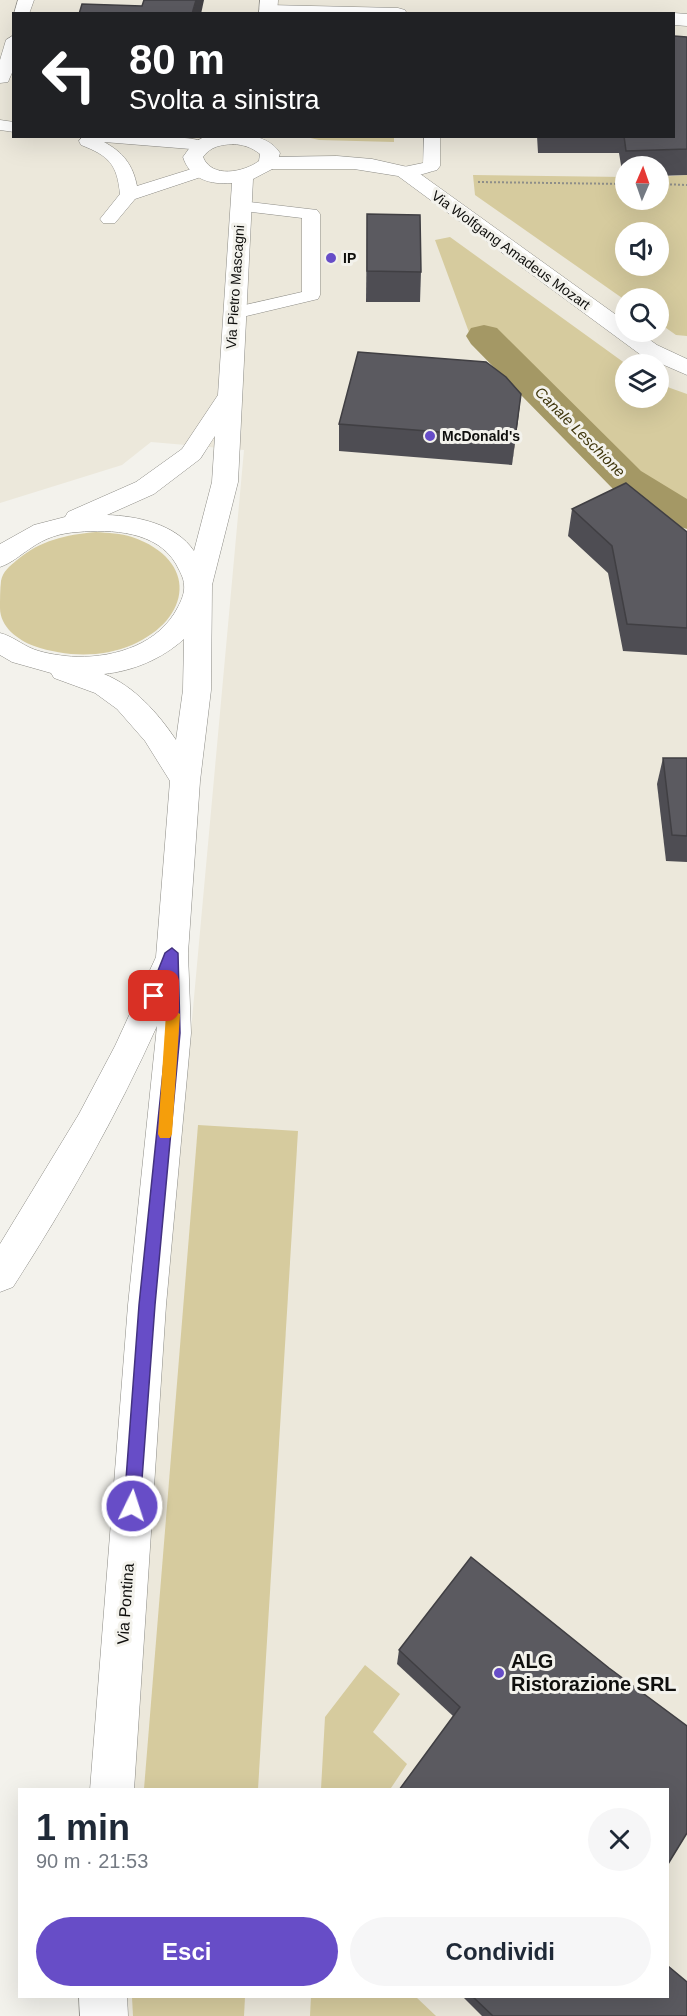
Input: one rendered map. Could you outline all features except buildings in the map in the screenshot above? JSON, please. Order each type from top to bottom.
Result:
[{"type":"street","points":[[268,8],[355,12]]},
{"type":"street","points":[[246,138],[257,142],[269,158],[254,174],[217,176],[198,158],[220,139],[246,138]]},
{"type":"street","name":"Via Wolfgang Amadeus Mozart","points":[[269,158],[381,165],[405,172],[649,350],[687,368]]},
{"type":"street","name":"Via Pietro Mascagni","points":[[46,664],[84,667],[107,665],[140,655],[166,641],[189,618],[225,482],[228,398],[243,176]]},
{"type":"street","name":"Via Pietro Mascagni","points":[[0,558],[11,545],[145,488],[191,454],[228,398]]},
{"type":"street","name":"Via Pietro Mascagni","points":[[57,526],[98,522],[139,527],[172,542],[188,558],[198,585],[197,690],[185,781],[172,953]]},
{"type":"street","name":"Via Pietro Mascagni","points":[[0,642],[12,652],[115,692],[146,722],[171,754],[185,781]]},
{"type":"street","points":[[0,1275],[39,1217],[99,1111],[146,1017],[172,953]]},
{"type":"street","name":"Via Pontina","points":[[112,1788],[147,1305],[174,1033],[172,953]]},
{"type":"street","points":[[103,1998],[104,2016]]},
{"type":"lane","points":[[2,79],[12,46]]},
{"type":"lane","points":[[79,138],[118,158],[128,175],[129,195]]},
{"type":"lane","points":[[107,138],[138,142],[198,158]]},
{"type":"lane","points":[[405,172],[431,166],[432,138]]},
{"type":"lane","points":[[109,219],[129,195],[157,184],[198,158]]},
{"type":"lane","points":[[234,313],[310,295],[311,214],[240,206]]},
{"type":"path","points":[[471,182],[615,184]]},
{"type":"path","points":[[669,184],[687,184]]},
{"type":"shaded area","points":[[0,0],[687,0],[687,2016],[115,2016],[113,1998],[669,1998],[669,1788],[128,1788],[162,1348],[244,450],[151,442],[122,465],[0,503]]},
{"type":"shaded area","points":[[310,138],[394,138],[394,142]]},
{"type":"shaded area","points":[[473,175],[615,177],[615,210],[669,210],[669,176],[687,175],[687,336],[676,335],[669,330],[669,288],[615,288],[615,293],[475,195]]},
{"type":"shaded area","points":[[450,237],[615,356],[615,408],[669,408],[669,388],[687,394],[687,508],[631,475],[493,331],[470,335],[435,240]]},
{"type":"shaded area","points":[[96,532],[132,537],[154,547],[169,560],[177,574],[180,590],[176,605],[167,620],[152,634],[132,645],[96,654],[71,654],[46,650],[28,643],[11,632],[3,621],[0,608],[1,584],[5,572],[26,553],[44,543]]},
{"type":"shaded area","points":[[198,1125],[298,1131],[258,1788],[144,1788]]},
{"type":"shaded area","points":[[365,1665],[400,1694],[373,1732],[407,1764],[391,1788],[321,1788],[325,1717]]},
{"type":"shaded area","points":[[132,1998],[245,1998],[244,2016],[133,2016]]},
{"type":"shaded area","points":[[311,1998],[417,1998],[436,2016],[310,2016]]},
{"type":"waterway","name":"Canale Leschione","points":[[484,336],[627,480],[687,516]]},
{"type":"slow traffic","points":[[165,1134],[174,1033],[173,1014]]},
{"type":"place","name":"IP","points":[[331,258]]},
{"type":"place","name":"McDonald's","points":[[430,436]]},
{"type":"place","name":"ALG Ristorazione SRL","points":[[499,1673]]},
{"type":"route","points":[[132,1506],[147,1305],[168,1112],[174,1033],[172,953],[154,996]]}]
